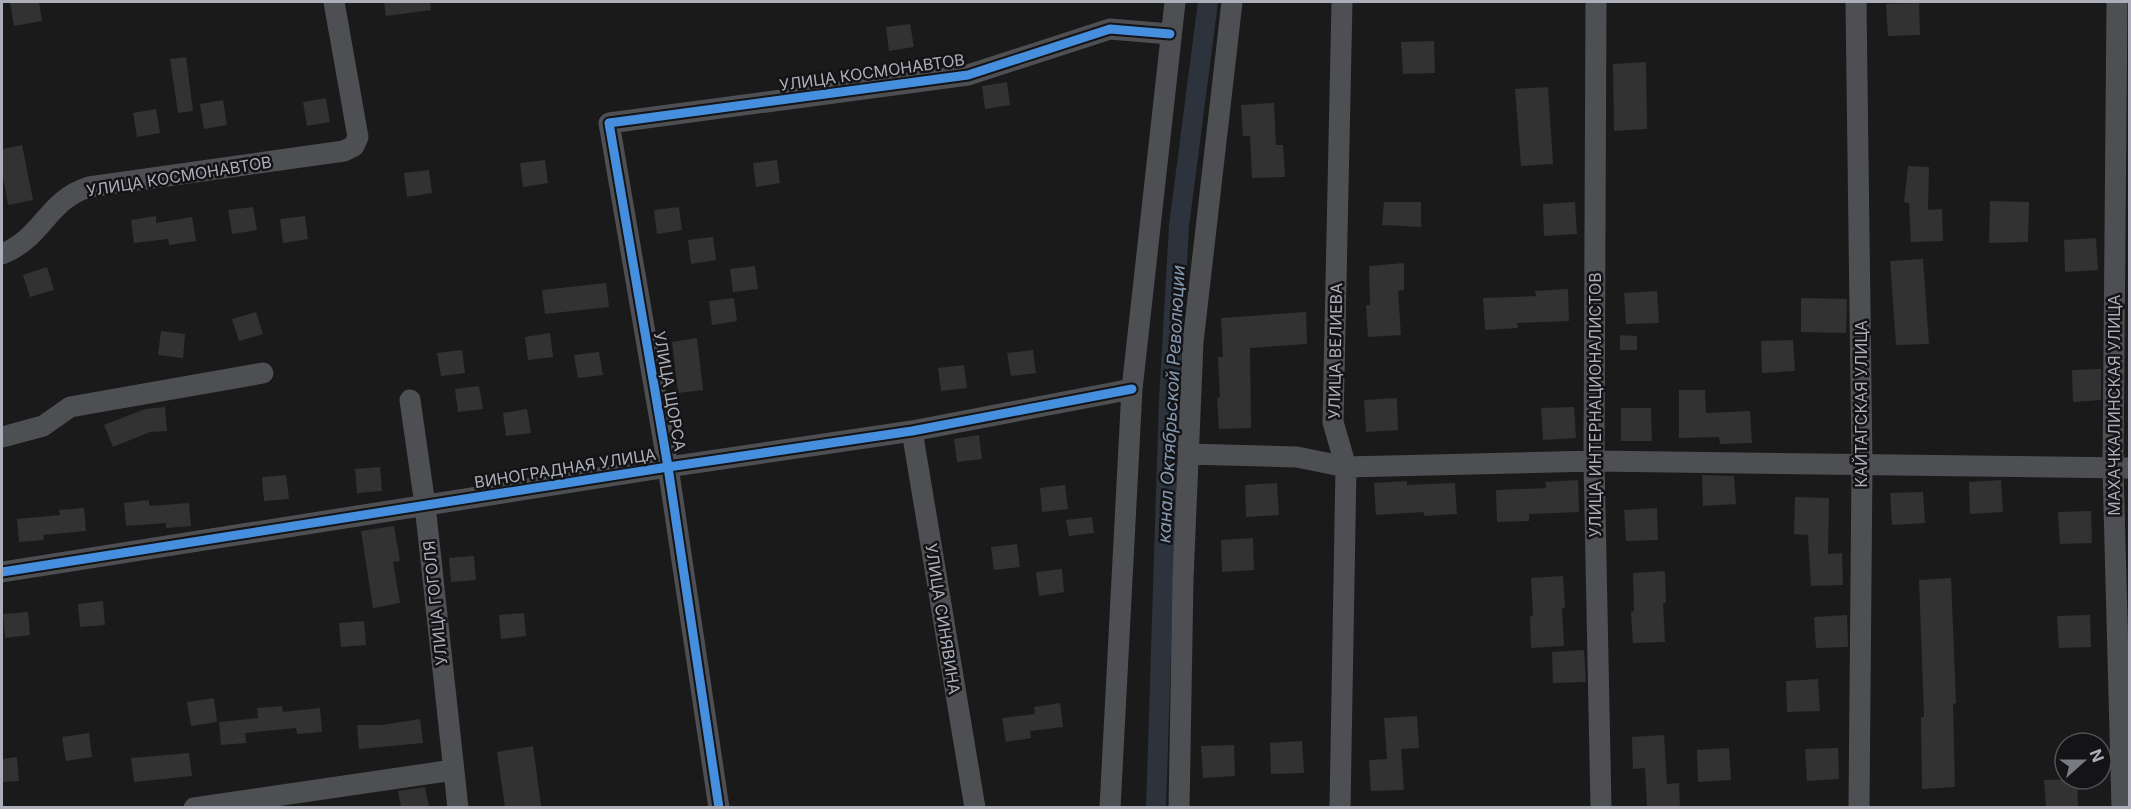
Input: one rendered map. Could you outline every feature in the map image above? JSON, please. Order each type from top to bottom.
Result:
[{"type":"street","name":"УЛИЦА КОСМОНАВТОВ","points":[[2,254],[16,249],[31,237],[60,202],[73,192],[89,187],[344,151],[354,146],[358,137],[334,2]]},
{"type":"street","points":[[1110,807],[1132,389],[1174,2]]},
{"type":"street","points":[[1179,807],[1183,579],[1193,342],[1232,2]]},
{"type":"street","name":"УЛИЦА ВЕЛИЕВА","points":[[1340,807],[1346,467],[1333,422],[1342,2]]},
{"type":"street","name":"УЛИЦА ИНТЕРНАЦИОНАЛИСТОВ","points":[[1596,2],[1594,461],[1601,807]]},
{"type":"street","name":"КАЙТАГСКАЯ УЛИЦА","points":[[1857,2],[1862,465],[1859,807]]},
{"type":"street","name":"МАХАЧКАЛИНСКАЯ УЛИЦА","points":[[2117,2],[2122,807]]},
{"type":"street","name":"УЛИЦА КОСМОНАВТОВ","points":[[609,123],[968,75],[1110,29],[1170,34]]},
{"type":"street","name":"УЛИЦА ЩОРСА","points":[[609,123],[668,467],[719,807]]},
{"type":"street","points":[[2,437],[43,426],[70,407],[263,373]]},
{"type":"street","name":"ВИНОГРАДНАЯ УЛИЦА","points":[[2,572],[912,431],[1132,389]]},
{"type":"street","name":"УЛИЦА ГОГОЛЯ","points":[[410,400],[425,505],[458,807]]},
{"type":"street","name":"УЛИЦА СИНЯВИНА","points":[[912,431],[975,807]]},
{"type":"street","points":[[1188,453],[1297,457],[1346,467],[1594,461],[2121,468]]},
{"type":"street","points":[[194,807],[453,770]]},
{"type":"building","points":[[10,2],[39,2],[42,21],[14,26]]},
{"type":"building","points":[[384,2],[430,2],[431,10],[386,16]]},
{"type":"building","points":[[1919,3],[1920,35],[1888,36],[1886,4]]},
{"type":"building","points":[[910,24],[914,47],[889,51],[886,27]]},
{"type":"building","points":[[1434,41],[1435,73],[1403,74],[1401,42]]},
{"type":"building","points":[[186,57],[193,111],[178,113],[170,59]]},
{"type":"building","points":[[1646,62],[1647,129],[1614,131],[1613,64]]},
{"type":"building","points":[[1007,82],[1010,105],[985,109],[982,86]]},
{"type":"building","points":[[1548,87],[1553,164],[1521,166],[1515,89]]},
{"type":"building","points":[[326,98],[330,122],[307,126],[303,102]]},
{"type":"building","points":[[223,100],[227,125],[204,129],[200,104]]},
{"type":"building","points":[[1274,103],[1276,145],[1283,145],[1285,177],[1252,178],[1250,136],[1243,136],[1241,105]]},
{"type":"building","points":[[156,109],[160,133],[137,137],[133,113]]},
{"type":"building","points":[[22,145],[33,200],[8,205],[2,172],[2,149]]},
{"type":"building","points":[[545,160],[548,183],[523,187],[520,163]]},
{"type":"building","points":[[777,160],[780,183],[756,187],[753,163]]},
{"type":"building","points":[[1908,166],[1929,167],[1928,210],[1942,209],[1943,241],[1911,242],[1909,203],[1904,202]]},
{"type":"building","points":[[429,170],[432,193],[407,197],[404,173]]},
{"type":"building","points":[[1990,201],[2029,202],[2028,242],[1989,243]]},
{"type":"building","points":[[1384,202],[1421,202],[1421,227],[1382,225]]},
{"type":"building","points":[[1575,202],[1577,234],[1544,236],[1543,204]]},
{"type":"building","points":[[253,207],[257,230],[232,234],[228,210]]},
{"type":"building","points":[[679,207],[682,230],[657,234],[654,210]]},
{"type":"building","points":[[156,216],[156,223],[192,217],[196,241],[169,245],[168,239],[134,243],[131,220]]},
{"type":"building","points":[[305,216],[308,239],[283,243],[280,219]]},
{"type":"building","points":[[713,237],[716,260],[691,264],[688,240]]},
{"type":"building","points":[[2096,238],[2098,270],[2065,272],[2064,240]]},
{"type":"building","points":[[1923,259],[1929,344],[1896,345],[1890,261]]},
{"type":"building","points":[[1404,263],[1404,290],[1398,291],[1401,335],[1368,337],[1366,305],[1370,305],[1369,266]]},
{"type":"building","points":[[755,266],[758,289],[733,292],[730,269]]},
{"type":"building","points":[[47,267],[54,290],[30,297],[23,275]]},
{"type":"building","points":[[606,283],[609,307],[545,314],[542,290]]},
{"type":"building","points":[[1568,289],[1569,321],[1517,323],[1518,328],[1485,330],[1483,298],[1536,296],[1535,291]]},
{"type":"building","points":[[1657,291],[1659,323],[1626,324],[1624,293]]},
{"type":"building","points":[[734,298],[737,321],[712,325],[709,301]]},
{"type":"building","points":[[1801,298],[1847,299],[1846,333],[1801,332]]},
{"type":"building","points":[[256,312],[263,334],[239,341],[232,319]]},
{"type":"building","points":[[1306,312],[1307,344],[1250,348],[1251,428],[1219,429],[1218,357],[1223,357],[1221,318]]},
{"type":"building","points":[[161,331],[185,334],[183,358],[158,355]]},
{"type":"building","points":[[550,333],[553,357],[528,360],[525,337]]},
{"type":"building","points":[[1620,335],[1637,336],[1637,350],[1620,350]]},
{"type":"building","points":[[697,338],[703,390],[678,393],[672,342]]},
{"type":"building","points":[[1793,340],[1795,371],[1762,373],[1761,341]]},
{"type":"building","points":[[462,350],[465,373],[441,376],[437,353]]},
{"type":"building","points":[[1033,350],[1036,373],[1011,376],[1007,353]]},
{"type":"building","points":[[599,352],[603,375],[578,378],[574,355]]},
{"type":"building","points":[[964,365],[967,388],[941,391],[938,368]]},
{"type":"building","points":[[2101,369],[2101,400],[2073,402],[2072,370]]},
{"type":"building","points":[[479,386],[483,409],[458,412],[455,389]]},
{"type":"building","points":[[1679,390],[1705,390],[1706,413],[1750,411],[1752,443],[1720,444],[1719,437],[1679,438]]},
{"type":"building","points":[[1397,398],[1398,430],[1366,432],[1364,400]]},
{"type":"building","points":[[165,407],[167,431],[150,432],[113,447],[104,425],[145,409]]},
{"type":"building","points":[[1574,407],[1576,438],[1543,440],[1541,408]]},
{"type":"building","points":[[1621,408],[1651,408],[1652,441],[1621,441]]},
{"type":"building","points":[[527,409],[531,433],[506,436],[503,413]]},
{"type":"building","points":[[979,435],[982,459],[957,462],[954,439]]},
{"type":"building","points":[[380,467],[382,491],[357,493],[355,469]]},
{"type":"building","points":[[286,475],[289,499],[264,501],[262,477]]},
{"type":"building","points":[[1702,475],[1734,476],[1736,504],[1703,506]]},
{"type":"building","points":[[1578,480],[1579,512],[1529,514],[1529,521],[1497,522],[1496,490],[1546,488],[1545,482]]},
{"type":"building","points":[[2001,480],[2003,512],[1970,514],[1969,482]]},
{"type":"building","points":[[1407,481],[1407,485],[1455,483],[1457,514],[1424,516],[1424,512],[1376,515],[1374,483]]},
{"type":"building","points":[[1277,483],[1279,515],[1246,517],[1245,485]]},
{"type":"building","points":[[1065,485],[1068,509],[1042,512],[1040,488]]},
{"type":"building","points":[[1923,492],[1925,523],[1892,525],[1890,493]]},
{"type":"building","points":[[1795,497],[1829,498],[1828,554],[1842,553],[1843,585],[1811,586],[1808,535],[1794,534]]},
{"type":"building","points":[[149,500],[149,506],[189,503],[191,526],[166,528],[166,523],[126,526],[124,503]]},
{"type":"building","points":[[84,508],[86,531],[43,535],[44,540],[19,542],[17,519],[60,515],[59,510]]},
{"type":"building","points":[[1657,508],[1658,540],[1626,541],[1624,510]]},
{"type":"building","points":[[2091,511],[2092,543],[2060,544],[2058,512]]},
{"type":"building","points":[[1092,517],[1094,533],[1069,536],[1066,520]]},
{"type":"building","points":[[394,526],[400,561],[393,562],[400,603],[373,608],[361,531]]},
{"type":"building","points":[[1253,538],[1254,570],[1222,572],[1221,540]]},
{"type":"building","points":[[1017,544],[1020,567],[994,570],[991,547]]},
{"type":"building","points":[[474,556],[476,580],[451,582],[449,558]]},
{"type":"building","points":[[1062,569],[1064,592],[1039,596],[1036,572]]},
{"type":"building","points":[[1665,571],[1666,603],[1663,603],[1665,642],[1633,643],[1631,612],[1634,611],[1633,573]]},
{"type":"building","points":[[1563,576],[1564,646],[1531,648],[1530,616],[1533,616],[1531,578]]},
{"type":"building","points":[[1951,578],[1956,703],[1953,704],[1955,787],[1922,789],[1921,717],[1924,717],[1919,580]]},
{"type":"building","points":[[103,601],[105,625],[80,627],[78,604]]},
{"type":"building","points":[[28,612],[30,635],[5,638],[3,614]]},
{"type":"building","points":[[524,613],[526,636],[501,639],[499,615]]},
{"type":"building","points":[[1847,615],[1848,647],[1816,648],[1814,617]]},
{"type":"building","points":[[2090,615],[2091,647],[2059,648],[2057,616]]},
{"type":"building","points":[[364,621],[366,645],[341,647],[339,623]]},
{"type":"building","points":[[1584,650],[1586,682],[1553,683],[1552,652]]},
{"type":"building","points":[[1818,679],[1820,711],[1787,712],[1786,681]]},
{"type":"building","points":[[214,698],[217,722],[191,726],[187,702]]},
{"type":"building","points":[[1060,703],[1063,727],[1030,731],[1031,738],[1006,742],[1002,718],[1035,714],[1034,707]]},
{"type":"building","points":[[282,706],[283,712],[320,708],[322,732],[297,734],[296,728],[245,733],[246,743],[221,745],[219,722],[258,718],[257,708]]},
{"type":"building","points":[[1417,716],[1419,748],[1401,749],[1404,790],[1371,791],[1369,760],[1387,759],[1384,718]]},
{"type":"building","points":[[420,719],[423,743],[359,749],[357,725],[382,725]]},
{"type":"building","points":[[89,733],[92,757],[66,761],[62,737]]},
{"type":"building","points":[[1664,735],[1667,784],[1679,783],[1680,807],[1647,807],[1645,768],[1633,769],[1632,737]]},
{"type":"building","points":[[1302,741],[1304,773],[1271,774],[1270,743]]},
{"type":"building","points":[[1234,745],[1235,776],[1203,778],[1201,746]]},
{"type":"building","points":[[533,746],[541,806],[505,807],[497,752]]},
{"type":"building","points":[[1729,748],[1731,780],[1698,782],[1697,750]]},
{"type":"building","points":[[1838,748],[1839,779],[1807,781],[1805,749]]},
{"type":"building","points":[[189,753],[192,776],[134,782],[131,758]]},
{"type":"building","points":[[17,757],[19,781],[2,782],[2,759]]},
{"type":"building","points":[[2044,780],[2053,780],[2053,791],[2077,791],[2078,807],[2046,807]]},
{"type":"building","points":[[425,787],[429,807],[401,807],[398,791]]},
{"type":"waterway","name":"канал Октябрьской Революции","points":[[1156,808],[1169,400],[1179,226],[1208,2]]},
{"type":"cycle path","points":[[719,808],[668,467],[609,123],[968,75],[1110,29],[1170,34]]},
{"type":"cycle path","points":[[2,572],[912,431],[1132,389]]}]
